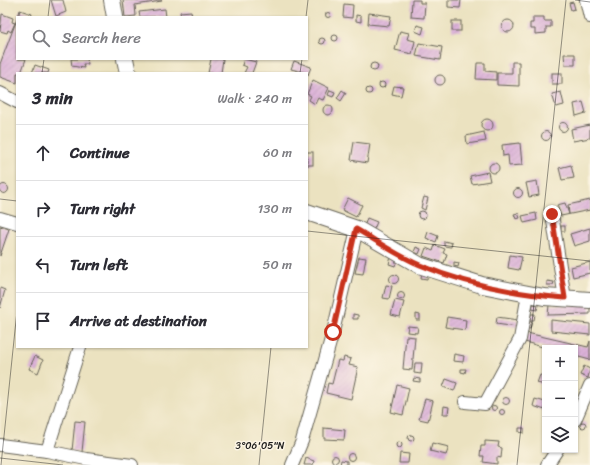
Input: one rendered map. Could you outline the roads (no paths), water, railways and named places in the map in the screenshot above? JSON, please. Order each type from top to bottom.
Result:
[{"type":"street","points":[[112,0],[115,16]]},
{"type":"street","points":[[586,0],[590,17]]},
{"type":"street","points":[[125,60],[128,72]]},
{"type":"street","points":[[0,93],[16,101]]},
{"type":"street","points":[[308,212],[356,229],[420,265],[482,285],[528,294],[590,300]]},
{"type":"street","points":[[552,214],[565,298]]},
{"type":"street","points":[[0,218],[16,223]]},
{"type":"street","points":[[292,465],[302,441],[333,332],[356,229]]},
{"type":"street","points":[[465,402],[485,404],[520,339],[528,294]]},
{"type":"street","points":[[47,451],[80,348]]},
{"type":"street","points":[[576,417],[590,385]]},
{"type":"street","points":[[0,445],[132,465]]},
{"type":"street","points":[[547,465],[555,453]]}]
